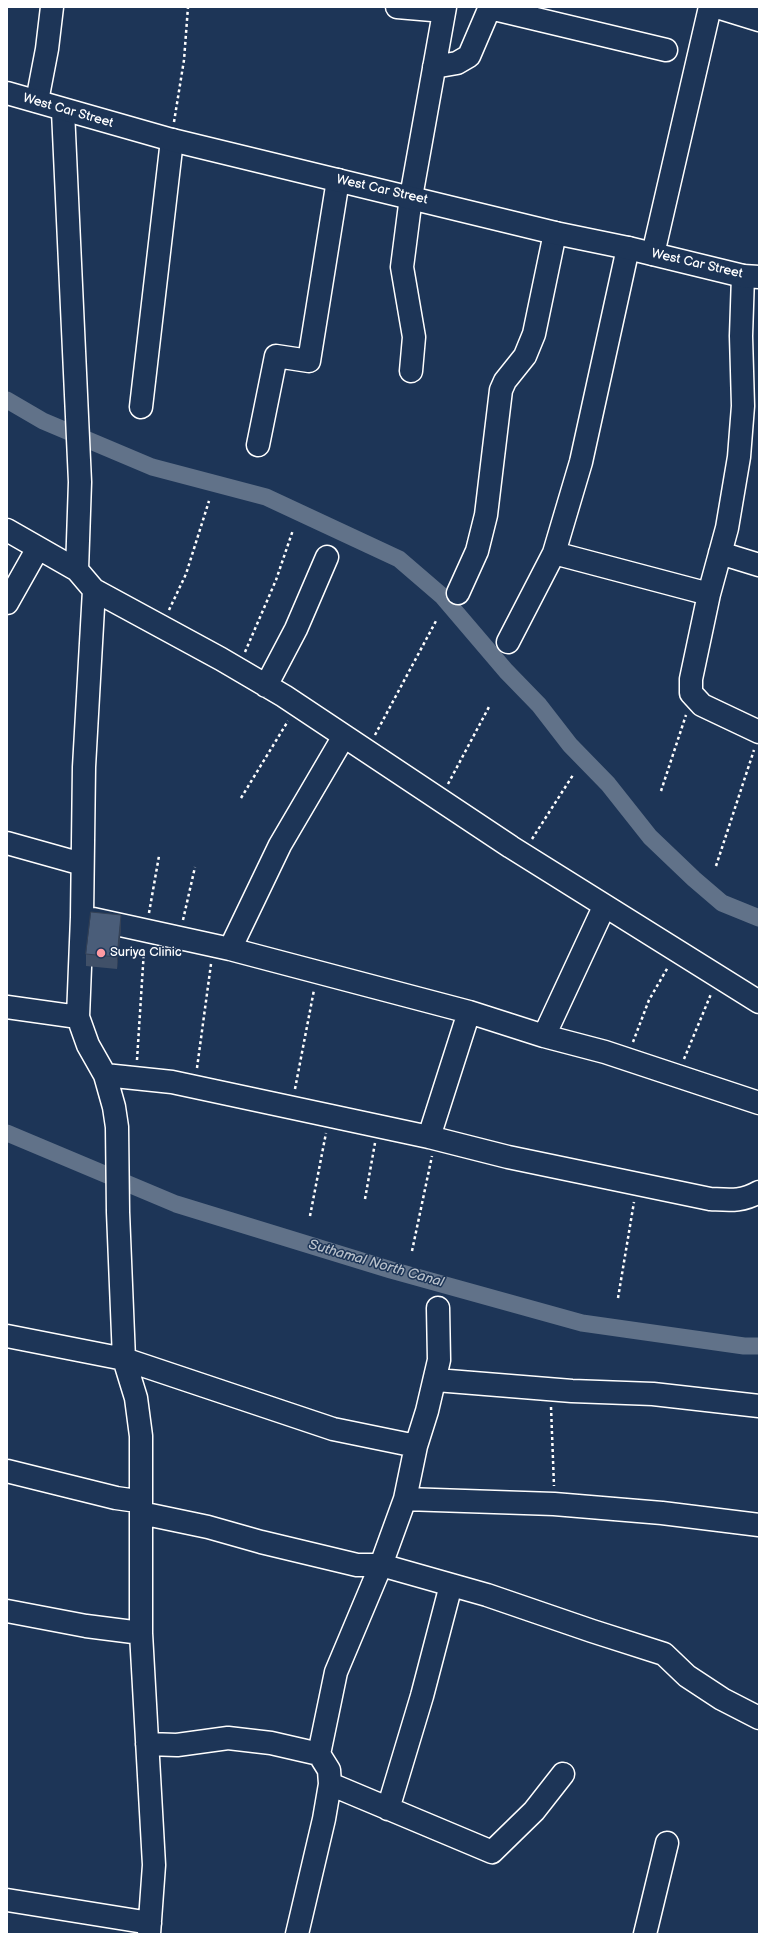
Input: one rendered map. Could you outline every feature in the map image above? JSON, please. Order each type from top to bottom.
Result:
[{"type":"street","points":[[37,101],[47,49],[52,7]]},
{"type":"street","points":[[397,7],[445,9],[411,197],[402,267],[414,337],[411,371]]},
{"type":"street","points":[[654,254],[710,7]]},
{"type":"street","points":[[717,7],[759,20]]},
{"type":"street","points":[[434,67],[457,64],[469,56],[490,8],[666,50]]},
{"type":"street","name":"West Car Street","points":[[7,93],[37,101],[63,111],[172,140],[555,233],[751,276]]},
{"type":"street","points":[[63,111],[80,482],[77,570]]},
{"type":"street","points":[[141,407],[172,140]]},
{"type":"street","points":[[258,446],[276,356],[309,361],[338,180]]},
{"type":"street","points":[[458,593],[477,551],[486,515],[504,382],[525,356],[534,334],[555,233]]},
{"type":"street","points":[[508,642],[554,553],[581,462],[628,248]]},
{"type":"street","points":[[751,276],[741,336],[743,406],[738,457],[727,528],[709,594],[691,679],[691,693],[702,705],[759,732]]},
{"type":"street","points":[[7,530],[77,570],[94,590],[238,669],[298,705],[366,752],[604,907],[759,1002]]},
{"type":"street","points":[[7,603],[38,548]]},
{"type":"street","points":[[554,553],[709,594]]},
{"type":"street","points":[[720,553],[759,566]]},
{"type":"street","points":[[266,686],[296,629],[327,557]]},
{"type":"street","points":[[7,1900],[150,1928],[154,1865],[141,1633],[140,1436],[136,1398],[124,1360],[118,1212],[117,1118],[105,1075],[88,1045],[78,1017],[82,916],[84,767],[94,590]]},
{"type":"street","points":[[222,947],[344,736]]},
{"type":"street","points":[[7,843],[82,864]]},
{"type":"street","points":[[544,1036],[604,907]]},
{"type":"street","points":[[82,916],[146,932],[222,947],[469,1012],[544,1036],[626,1059],[759,1103]]},
{"type":"street","points":[[7,1007],[78,1017]]},
{"type":"street","points":[[432,1137],[469,1012]]},
{"type":"street","points":[[105,1075],[172,1082],[329,1115],[378,1127],[432,1137],[508,1157],[710,1199],[735,1201],[748,1199],[759,1192]]},
{"type":"street","points":[[297,1934],[324,1819],[330,1784],[329,1770],[320,1754],[336,1672],[381,1565],[405,1499],[416,1446],[436,1380],[439,1360],[438,1308]]},
{"type":"street","points":[[7,1336],[124,1360],[332,1429],[416,1446]]},
{"type":"street","points":[[436,1380],[550,1389],[653,1394],[759,1406]]},
{"type":"street","points":[[7,1472],[130,1500],[141,1506],[261,1542],[357,1565],[381,1565],[451,1584],[664,1654],[686,1676],[722,1699],[759,1718]]},
{"type":"street","points":[[405,1499],[554,1504],[662,1512],[759,1525]]},
{"type":"street","points":[[388,1809],[422,1696],[451,1584]]},
{"type":"street","points":[[7,1611],[86,1626],[141,1633]]},
{"type":"street","points":[[147,1744],[177,1746],[228,1738],[271,1743],[320,1754]]},
{"type":"street","points":[[330,1784],[492,1852],[534,1811],[563,1774]]},
{"type":"street","points":[[645,1934],[667,1843]]},
{"type":"path","points":[[172,140],[184,60],[188,7]]},
{"type":"path","points":[[162,627],[186,574],[209,501]]},
{"type":"path","points":[[238,669],[276,580],[293,530]]},
{"type":"path","points":[[366,752],[436,621]]},
{"type":"path","points":[[661,791],[685,721],[691,693]]},
{"type":"path","points":[[241,798],[298,705]]},
{"type":"path","points":[[439,800],[490,705]]},
{"type":"path","points":[[716,866],[748,772],[759,732]]},
{"type":"path","points":[[522,854],[573,775]]},
{"type":"path","points":[[136,1079],[140,991],[146,932],[159,856]]},
{"type":"path","points":[[179,938],[195,867]]},
{"type":"path","points":[[194,1087],[222,947]]},
{"type":"path","points":[[626,1059],[650,1000],[676,951]]},
{"type":"path","points":[[291,1107],[318,973]]},
{"type":"path","points":[[676,1076],[718,977]]},
{"type":"path","points":[[310,1216],[329,1115]]},
{"type":"path","points":[[365,1199],[378,1127]]},
{"type":"path","points":[[412,1251],[432,1137]]},
{"type":"path","points":[[618,1298],[637,1184]]},
{"type":"path","points":[[550,1389],[554,1504]]},
{"type":"building","points":[[91,912],[121,915],[117,957],[86,954]]},
{"type":"waterway","points":[[7,400],[43,421],[152,467],[266,497],[399,559],[442,596],[506,671],[539,705],[570,745],[608,784],[650,837],[694,879],[722,903],[759,918]]},
{"type":"waterway","name":"Suthamal North Canal","points":[[7,1133],[176,1204],[391,1270],[582,1323],[744,1346],[759,1346]]},
{"type":"place","name":"Suriya Clinic","points":[[101,953]]}]
